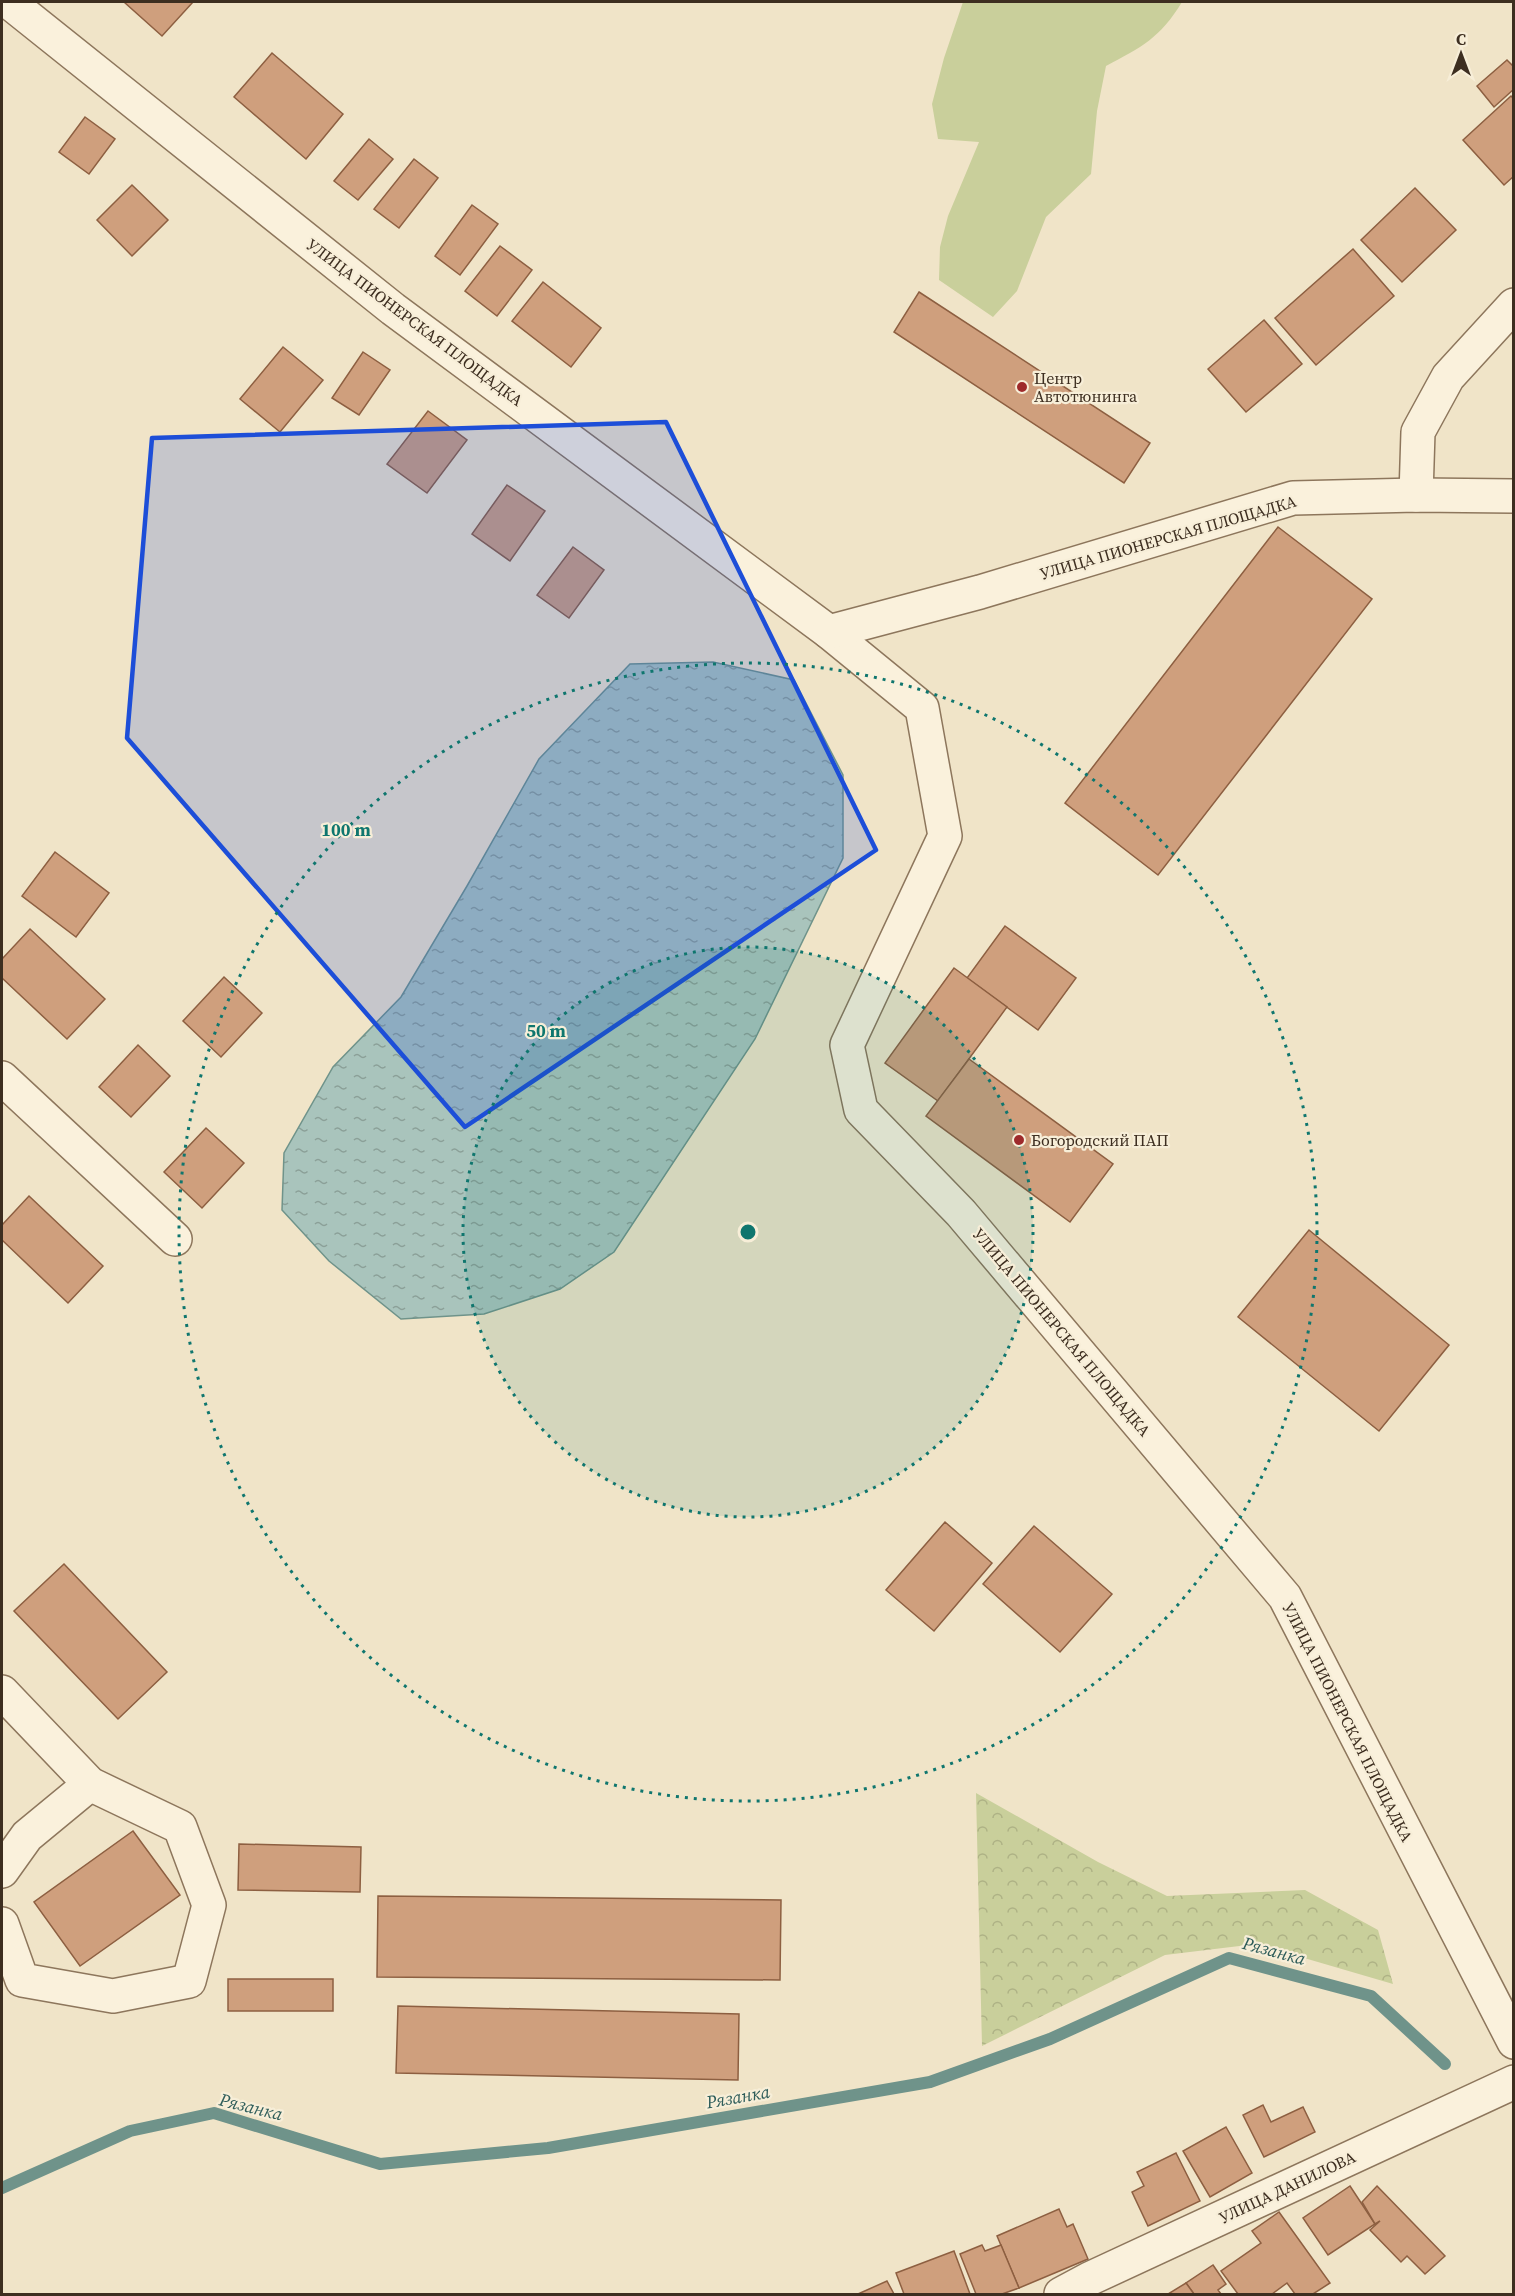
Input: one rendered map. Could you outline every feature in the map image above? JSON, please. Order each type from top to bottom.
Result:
[{"type":"street","name":"УЛИЦА ПИОНЕРСКАЯ ПЛОЩАДКА","points":[[9,2],[393,309],[829,632],[922,708],[945,836],[847,1045],[861,1110],[961,1213],[1284,1598],[1514,2042]]},
{"type":"street","points":[[1416,495],[1418,432],[1448,377],[1514,305]]},
{"type":"street","name":"УЛИЦА ПИОНЕРСКАЯ ПЛОЩАДКА","points":[[829,632],[980,592],[1293,498],[1416,495],[1514,496]]},
{"type":"street","points":[[2,1078],[175,1239]]},
{"type":"street","points":[[2,1692],[90,1784],[180,1827],[209,1905],[189,1981],[113,1996],[22,1980],[2,1924]]},
{"type":"street","points":[[2,1871],[27,1836],[90,1784]]},
{"type":"street","name":"УЛИЦА ДАНИЛОВА","points":[[1061,2295],[1089,2279],[1514,2082]]},
{"type":"highlighted area","points":[[666,422],[876,850],[465,1127],[127,738],[152,438]]},
{"type":"green space","points":[[963,2],[1182,2],[1158,33],[1130,53],[1106,66],[1097,111],[1091,174],[1046,217],[1017,291],[993,317],[939,280],[940,247],[948,216],[979,142],[938,139],[932,104],[944,58]]},
{"type":"green space","points":[[976,1793],[1098,1862],[1167,1896],[1305,1890],[1378,1930],[1393,1984],[1256,1944],[1165,1955],[982,2046]]},
{"type":"water","points":[[713,662],[794,680],[843,775],[843,858],[755,1039],[614,1252],[560,1289],[484,1314],[401,1319],[329,1261],[282,1210],[284,1153],[333,1067],[401,997],[539,759],[630,664]]},
{"type":"building","points":[[124,2],[193,2],[162,36]]},
{"type":"building","points":[[272,53],[343,114],[306,159],[234,97]]},
{"type":"building","points":[[1507,60],[1514,67],[1514,89],[1494,107],[1477,86]]},
{"type":"building","points":[[1511,96],[1514,99],[1514,176],[1504,185],[1463,140]]},
{"type":"building","points":[[85,117],[115,139],[89,174],[59,152]]},
{"type":"building","points":[[369,139],[393,159],[358,200],[334,181]]},
{"type":"building","points":[[414,159],[438,178],[399,228],[374,209]]},
{"type":"building","points":[[132,185],[168,220],[132,256],[97,220]]},
{"type":"building","points":[[1415,188],[1456,230],[1402,282],[1361,240]]},
{"type":"building","points":[[472,205],[498,224],[460,275],[435,256]]},
{"type":"building","points":[[500,246],[532,270],[497,316],[465,291]]},
{"type":"building","points":[[1353,249],[1394,296],[1316,365],[1275,318]]},
{"type":"building","points":[[543,282],[601,328],[571,367],[512,321]]},
{"type":"building","name":"Центр Автотюнинга","points":[[919,292],[1150,443],[1124,483],[894,332]]},
{"type":"building","points":[[1264,320],[1302,364],[1246,412],[1208,369]]},
{"type":"building","points":[[283,347],[323,380],[280,432],[240,399]]},
{"type":"building","points":[[363,352],[390,370],[359,415],[332,398]]},
{"type":"building","points":[[428,411],[467,440],[427,493],[387,464]]},
{"type":"building","points":[[507,485],[545,511],[510,561],[472,534]]},
{"type":"building","points":[[1278,527],[1372,599],[1158,875],[1065,803]]},
{"type":"building","points":[[573,547],[604,570],[569,618],[537,595]]},
{"type":"building","points":[[55,852],[109,893],[76,937],[22,896]]},
{"type":"building","points":[[1005,926],[1076,978],[1038,1030],[967,978]]},
{"type":"building","points":[[30,929],[105,999],[67,1039],[2,978],[2,959]]},
{"type":"building","points":[[954,968],[1007,1007],[938,1101],[885,1063]]},
{"type":"building","points":[[224,977],[262,1013],[221,1057],[183,1021]]},
{"type":"building","points":[[138,1045],[170,1076],[131,1117],[99,1087]]},
{"type":"building","name":"Богородский ПАП","points":[[969,1059],[1113,1164],[1070,1222],[926,1116]]},
{"type":"building","points":[[206,1128],[244,1163],[202,1208],[164,1172]]},
{"type":"building","points":[[29,1196],[103,1266],[68,1303],[2,1240],[2,1225]]},
{"type":"building","points":[[1309,1230],[1449,1345],[1379,1431],[1238,1317]]},
{"type":"building","points":[[945,1522],[992,1563],[934,1631],[886,1590]]},
{"type":"building","points":[[1034,1526],[1112,1594],[1060,1652],[983,1584]]},
{"type":"building","points":[[64,1564],[167,1672],[118,1719],[14,1611]]},
{"type":"building","points":[[133,1831],[180,1895],[80,1966],[34,1902]]},
{"type":"building","points":[[239,1844],[361,1847],[360,1892],[238,1890]]},
{"type":"building","points":[[378,1896],[781,1900],[780,1980],[377,1977]]},
{"type":"building","points":[[228,1979],[333,1979],[333,2011],[228,2011]]},
{"type":"building","points":[[398,2006],[739,2014],[738,2080],[396,2073]]},
{"type":"building","points":[[1263,2105],[1271,2122],[1303,2107],[1315,2132],[1264,2157],[1243,2115]]},
{"type":"building","points":[[1226,2127],[1252,2173],[1210,2197],[1183,2151]]},
{"type":"building","points":[[1176,2153],[1200,2201],[1148,2226],[1132,2192],[1144,2186],[1137,2172]]},
{"type":"building","points":[[1350,2186],[1375,2224],[1328,2255],[1303,2218]]},
{"type":"building","points":[[1377,2186],[1445,2256],[1425,2274],[1407,2256],[1401,2262],[1370,2230],[1380,2221],[1375,2224],[1362,2202]]},
{"type":"building","points":[[1059,2209],[1067,2227],[1073,2224],[1088,2259],[1019,2288],[997,2236]]},
{"type":"building","points":[[1279,2212],[1330,2283],[1313,2294],[1295,2294],[1287,2283],[1272,2294],[1238,2294],[1221,2271],[1261,2243],[1252,2231]]},
{"type":"building","points":[[982,2245],[985,2251],[1001,2245],[1019,2288],[1002,2294],[976,2294],[960,2254]]},
{"type":"building","points":[[954,2251],[970,2294],[904,2294],[896,2273]]},
{"type":"building","points":[[1213,2265],[1226,2284],[1218,2290],[1221,2294],[1194,2294],[1186,2283]]},
{"type":"building","points":[[887,2281],[894,2294],[858,2294]]},
{"type":"building","points":[[1186,2283],[1194,2294],[1168,2294]]},
{"type":"waterway","name":"Рязанка","points":[[2,2188],[130,2131],[214,2113],[380,2164],[548,2148],[930,2082],[1050,2039],[1229,1958],[1371,1996],[1445,2064]]},
{"type":"place","name":"Центр Автотюнинга","points":[[1022,387]]},
{"type":"place","name":"Богородский ПАП","points":[[1019,1140]]}]
